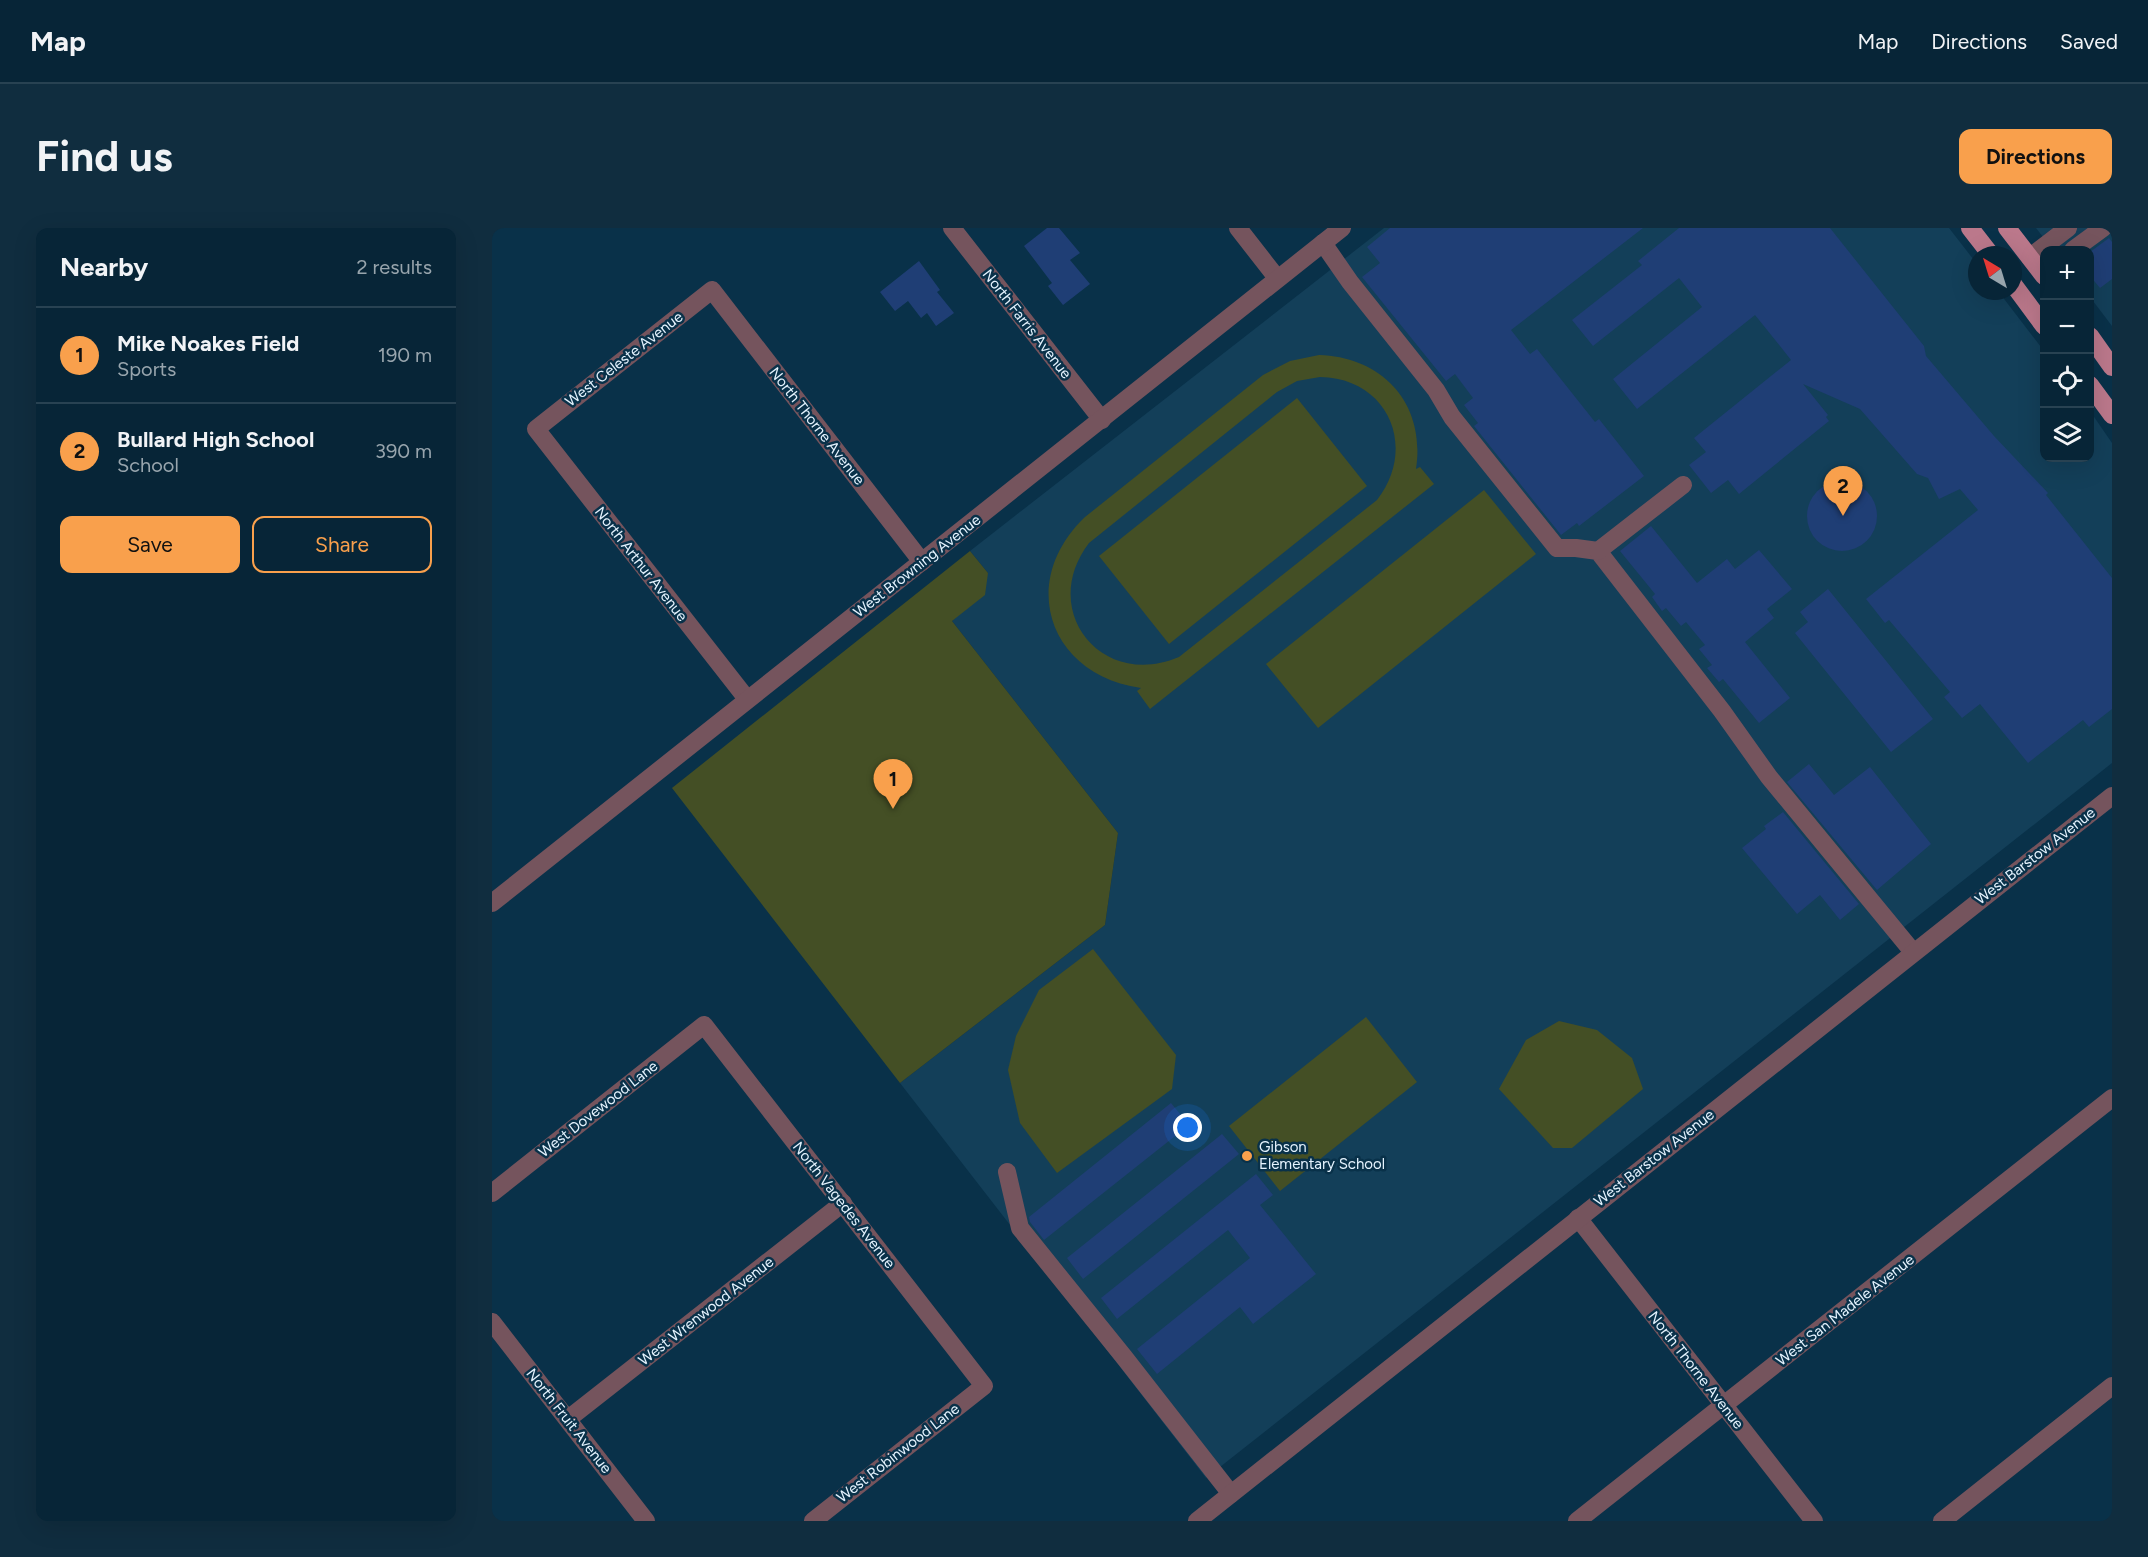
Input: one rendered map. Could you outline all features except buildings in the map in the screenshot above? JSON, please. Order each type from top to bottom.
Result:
[{"type":"main road","points":[[1970,228],[1984,246]]},
{"type":"main road","points":[[1993,246],[2008,229],[2040,271]]},
{"type":"main road","points":[[2022,296],[2040,321]]},
{"type":"main road","points":[[2094,342],[2112,367]]},
{"type":"main road","points":[[2094,390],[2112,415]]},
{"type":"street","name":"North Farris Avenue","points":[[952,228],[1102,420]]},
{"type":"street","points":[[1238,228],[1277,278]]},
{"type":"street","name":"West Browning Avenue","points":[[492,903],[1342,228]]},
{"type":"street","points":[[2030,257],[2068,228]]},
{"type":"street","points":[[2078,246],[2103,228]]},
{"type":"street","points":[[1323,243],[1350,282],[1436,390],[1452,417],[1557,548],[1598,551],[1722,711],[1769,777],[1913,952]]},
{"type":"street","name":"West Celeste Avenue","points":[[536,429],[712,290]]},
{"type":"street","name":"North Thorne Avenue","points":[[712,290],[922,562]]},
{"type":"street","name":"North Arthur Avenue","points":[[536,429],[747,699]]},
{"type":"street","points":[[1598,551],[1683,485]]},
{"type":"street","name":"West Barstow Avenue","points":[[1197,1521],[2112,796]]},
{"type":"street","name":"West Dovewood Lane","points":[[492,1193],[704,1025]]},
{"type":"street","name":"North Vagedes Avenue","points":[[704,1025],[984,1386]]},
{"type":"street","name":"West San Madele Avenue","points":[[1577,1521],[2112,1098]]},
{"type":"street","points":[[1007,1172],[1020,1228],[1231,1494]]},
{"type":"street","name":"West Wrenwood Avenue","points":[[568,1419],[843,1203]]},
{"type":"street","name":"North Thorne Avenue","points":[[1578,1218],[1814,1521]]},
{"type":"street","name":"North Fruit Avenue","points":[[492,1322],[498,1343],[568,1419],[646,1521]]},
{"type":"street","name":"West Robinwood Lane","points":[[813,1521],[984,1386]]},
{"type":"street","points":[[1942,1521],[2112,1386]]},
{"type":"shaded area","points":[[1384,228],[1949,228],[1968,252],[1968,300],[2005,300],[2040,346],[2040,462],[2094,462],[2094,417],[2112,443],[2112,763],[1206,1478],[900,1083],[1105,925],[1118,833],[952,621],[988,573],[970,551]]},
{"type":"shaded area","points":[[2036,228],[2112,228],[2112,326],[2094,302],[2094,246],[2050,246]]},
{"type":"green space","points":[[1319,355],[1342,358],[1363,365],[1380,375],[1395,388],[1407,405],[1414,424],[1417,446],[1416,469],[1420,467],[1434,484],[1150,709],[1137,691],[1141,688],[1109,680],[1084,665],[1065,645],[1053,622],[1049,596],[1052,569],[1064,542],[1085,517],[1263,375],[1290,361]],"holes":[[[1320,377],[1344,380],[1363,389],[1379,402],[1389,419],[1395,438],[1395,459],[1389,480],[1377,500],[1179,657],[1151,664],[1125,663],[1103,653],[1086,638],[1074,617],[1071,594],[1075,568],[1089,543],[1277,392],[1297,381]]]},
{"type":"green space","points":[[1297,398],[1367,486],[1169,644],[1099,556]]},
{"type":"green space","points":[[1484,490],[1536,554],[1318,728],[1266,664]]},
{"type":"green space","points":[[970,551],[988,573],[985,595],[952,621],[1118,833],[1105,925],[900,1083],[672,788]]},
{"type":"green space","points":[[1093,949],[1176,1055],[1172,1089],[1057,1173],[1020,1123],[1008,1070],[1016,1036],[1039,990]]},
{"type":"green space","points":[[1366,1017],[1417,1082],[1280,1191],[1229,1126]]},
{"type":"green space","points":[[1559,1021],[1597,1030],[1632,1058],[1643,1089],[1572,1148],[1553,1148],[1499,1089],[1526,1040]]},
{"type":"place","name":"Bullard High School","points":[[1843,516]]},
{"type":"place","name":"Mike Noakes Field","points":[[893,809]]},
{"type":"place","name":"Gibson Elementary School","points":[[1247,1156]]}]
